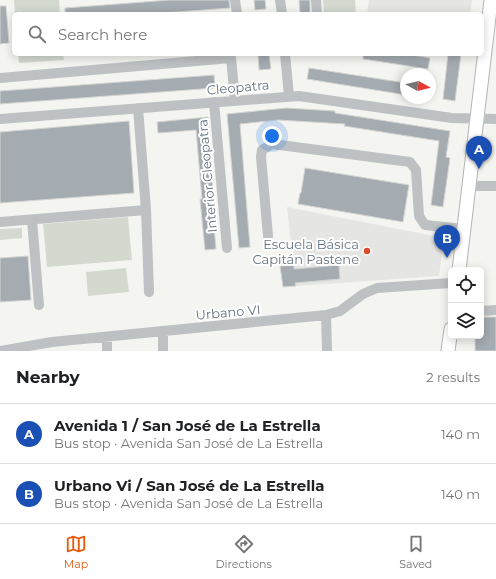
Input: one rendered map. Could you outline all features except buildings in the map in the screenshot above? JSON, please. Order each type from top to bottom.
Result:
[{"type":"main road","points":[[458,267],[478,120],[491,0]]},
{"type":"main road","points":[[448,351],[450,339]]},
{"type":"street","points":[[235,0],[237,12]]},
{"type":"street","points":[[280,0],[282,12]]},
{"type":"street","points":[[316,0],[317,12]]},
{"type":"street","points":[[0,78],[232,56],[235,100]]},
{"type":"street","points":[[285,56],[289,96]]},
{"type":"street","name":"Cleopatra","points":[[0,119],[235,100],[309,96],[452,118],[496,120]]},
{"type":"street","name":"Interior Cleopatra","points":[[214,102],[227,248]]},
{"type":"street","points":[[138,108],[146,210],[149,292]]},
{"type":"street","points":[[268,236],[261,157],[262,150],[272,144],[410,162],[416,170],[419,216],[425,224],[463,229]]},
{"type":"street","points":[[469,186],[496,186]]},
{"type":"street","points":[[0,222],[146,210]]},
{"type":"street","points":[[32,220],[39,305]]},
{"type":"street","name":"Urbano VI","points":[[0,351],[37,348],[107,337],[326,315],[340,312],[362,294],[377,288],[448,282]]},
{"type":"street","points":[[484,311],[496,310]]},
{"type":"street","points":[[326,315],[327,351]]},
{"type":"street","points":[[163,331],[163,351]]},
{"type":"street","points":[[106,351],[107,337]]},
{"type":"shaded area","points":[[14,0],[59,0],[60,12],[15,12]]},
{"type":"shaded area","points":[[323,0],[355,0],[356,12],[324,12]]},
{"type":"shaded area","points":[[369,0],[472,0],[470,12],[367,12]]},
{"type":"shaded area","points":[[18,56],[63,56],[64,60],[19,63]]},
{"type":"shaded area","name":"Escuela Básica Capitán Pastene","points":[[287,207],[444,238],[439,276],[296,286]]},
{"type":"shaded area","points":[[128,217],[132,260],[47,267],[43,224]]},
{"type":"shaded area","points":[[22,228],[22,238],[0,240],[0,229]]},
{"type":"shaded area","points":[[126,268],[129,292],[88,296],[86,272]]},
{"type":"place","name":"Avenida 1 / San José de La Estrella","points":[[479,169]]},
{"type":"place","name":"Escuela Básica Capitán Pastene","points":[[367,251]]},
{"type":"place","name":"Urbano Vi / San José de La Estrella","points":[[447,258]]}]
